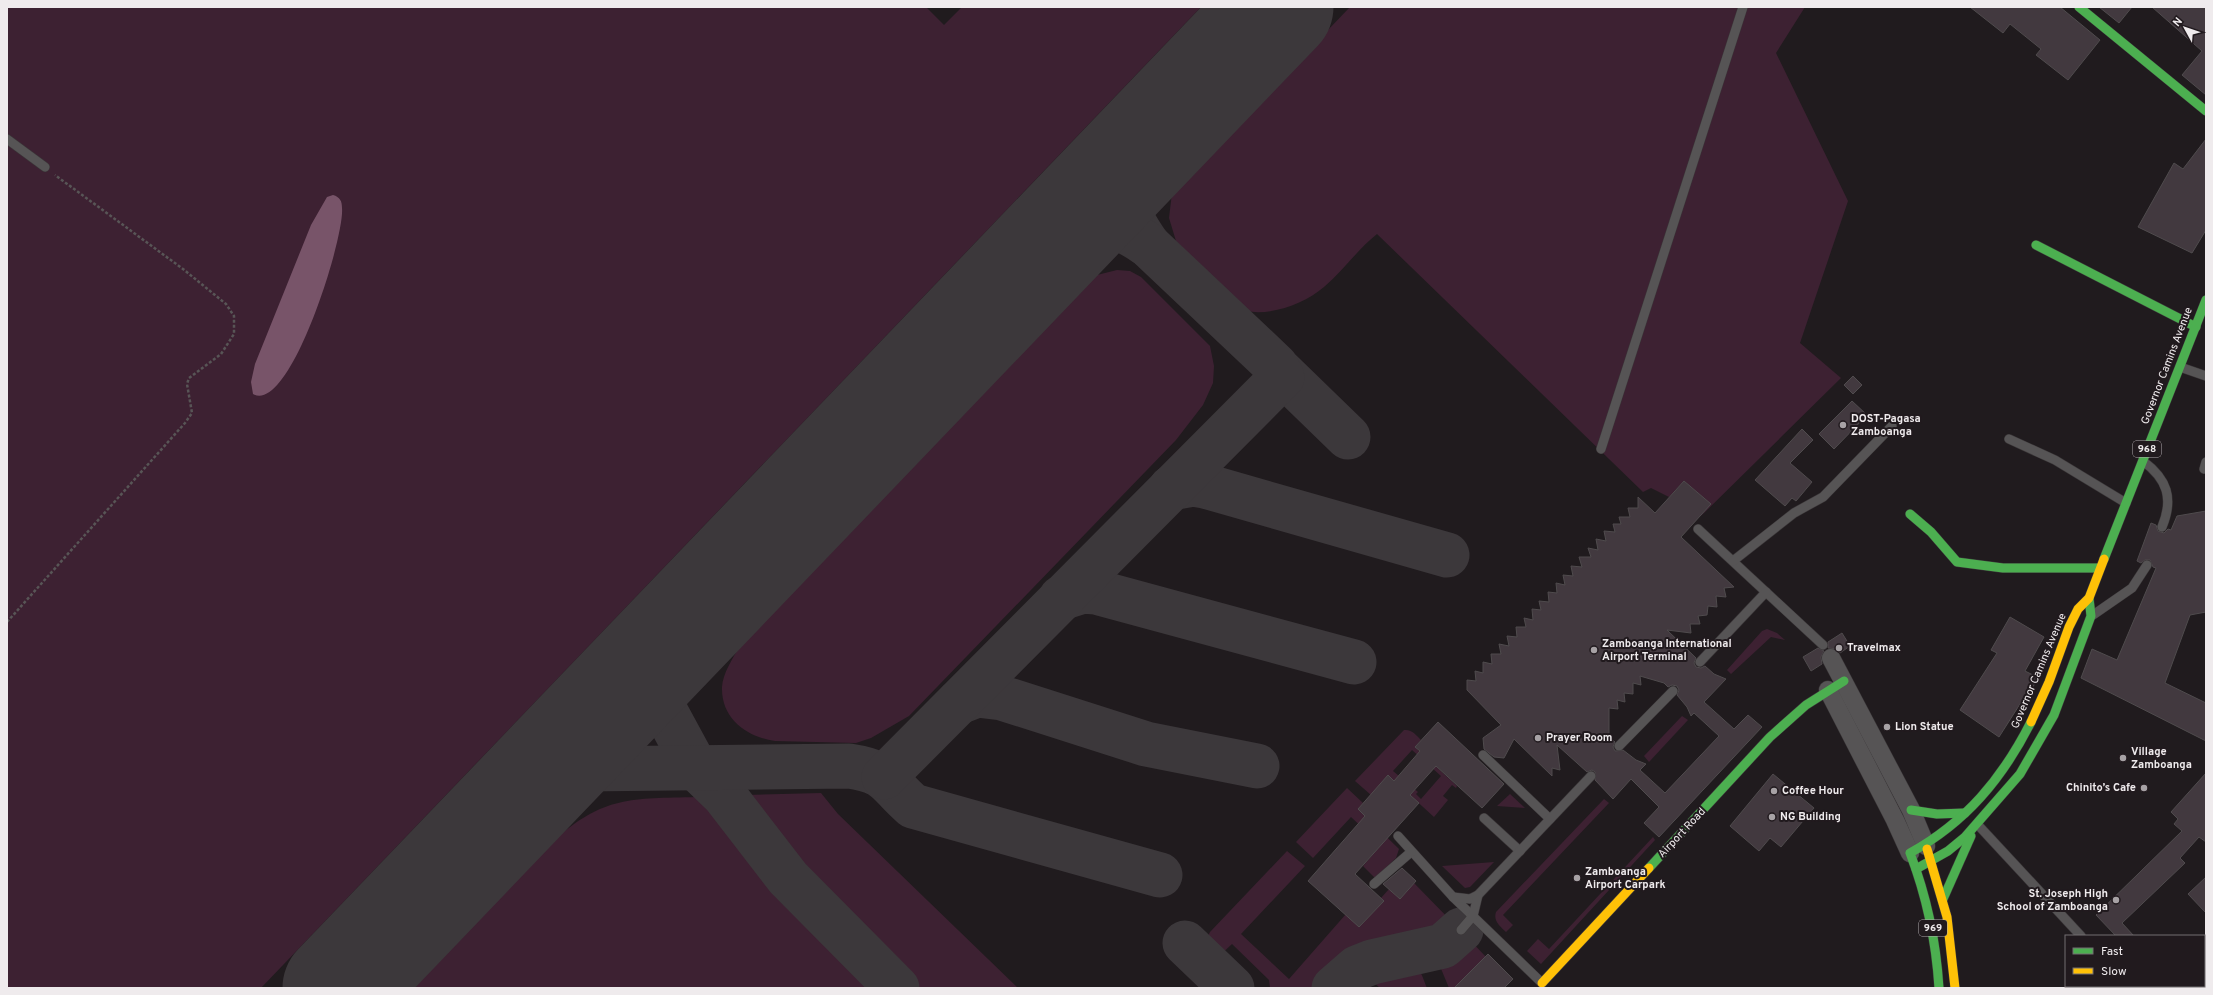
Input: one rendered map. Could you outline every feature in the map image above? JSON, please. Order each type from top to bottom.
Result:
[{"type":"main road","points":[[2079,7],[2206,111]]},
{"type":"main road","points":[[2036,245],[2196,326]]},
{"type":"main road","name":"Governor Camins Avenue","points":[[1921,858],[1938,838],[1965,813],[1991,785],[2024,737],[2038,709],[2077,611],[2089,598],[2206,300]]},
{"type":"main road","points":[[1910,514],[1931,532],[1957,562],[2003,568],[2100,568]]},
{"type":"main road","name":"Governor Camins Avenue","points":[[2089,598],[2092,616]]},
{"type":"main road","points":[[1921,858],[1948,851],[1976,826],[2020,774],[2038,746],[2054,715],[2092,616]]},
{"type":"main road","name":"Airport Road","points":[[1540,985],[1770,737],[1806,705],[1844,681]]},
{"type":"main road","points":[[1911,810],[1937,814],[1965,813]]},
{"type":"main road","points":[[1943,899],[1976,826]]},
{"type":"main road","name":"969","points":[[1921,858],[1943,899],[1948,916],[1955,988]]},
{"type":"main road","name":"969","points":[[1921,858],[1938,964],[1939,988]]},
{"type":"main road","points":[[1931,918],[1948,916]]},
{"type":"street","points":[[1827,652],[1844,681]]},
{"type":"street","name":"969","points":[[1844,681],[1911,810],[1921,858]]},
{"type":"street","name":"969","points":[[1828,690],[1895,820],[1921,858]]},
{"type":"lane","points":[[1601,449],[1743,7]]},
{"type":"lane","points":[[7,139],[45,167]]},
{"type":"lane","points":[[2180,367],[2206,376]]},
{"type":"lane","points":[[1733,561],[1794,513],[1822,497],[1892,426]]},
{"type":"lane","points":[[2009,439],[2055,460],[2126,503]]},
{"type":"lane","points":[[2143,460],[2161,476],[2167,488],[2168,495],[2162,527]]},
{"type":"lane","points":[[1698,529],[1766,592],[1827,652]]},
{"type":"lane","points":[[2077,611],[2092,616],[2132,588],[2147,564]]},
{"type":"lane","points":[[1700,662],[1766,592]]},
{"type":"lane","points":[[1620,746],[1672,691]]},
{"type":"lane","points":[[1483,755],[1550,819]]},
{"type":"lane","points":[[1453,897],[1470,899],[1478,895],[1591,776]]},
{"type":"lane","points":[[1484,818],[1520,851]]},
{"type":"lane","points":[[1976,826],[2080,935]]},
{"type":"lane","points":[[1398,836],[1453,897],[1540,985]]},
{"type":"lane","points":[[1374,884],[1411,852]]},
{"type":"lane","points":[[1461,930],[1473,916],[1478,895]]},
{"type":"path","points":[[7,622],[185,423],[192,414],[187,384],[189,378],[221,354],[234,334],[234,316],[226,304],[183,269],[45,167]]},
{"type":"shaded area","points":[[7,7],[926,7],[944,25],[962,7],[1201,7],[261,988],[7,988]]},
{"type":"shaded area","points":[[1350,7],[1805,7],[1776,53],[1848,201],[1800,343],[1841,378],[1701,516],[1710,504],[1684,481],[1669,497],[1651,488],[1643,492],[1377,234],[1331,281],[1316,293],[1307,299],[1287,307],[1266,312],[1246,311],[1176,241],[1169,218],[1172,193]]},
{"type":"shaded area","points":[[333,195],[339,198],[342,203],[341,225],[325,285],[312,320],[298,352],[283,378],[268,393],[253,394],[251,382],[255,364],[311,225],[327,197]]},
{"type":"shaded area","points":[[1117,270],[1130,271],[1141,277],[1210,346],[1214,366],[1213,383],[1203,405],[1176,440],[909,716],[871,738],[856,743],[775,741],[765,739],[746,731],[731,717],[726,708],[722,687],[726,672],[739,647],[1093,276]]},
{"type":"shaded area","points":[[1767,629],[1777,633],[1785,640],[1771,637],[1731,674],[1727,670],[1762,631]]},
{"type":"shaded area","points":[[1682,716],[1688,720],[1649,762],[1644,756]]},
{"type":"shaded area","points":[[1404,730],[1409,730],[1421,740],[1415,747],[1457,786],[1456,788],[1452,785],[1443,796],[1448,800],[1434,817],[1388,775],[1371,795],[1355,781]],"holes":[[[1412,750],[1441,776],[1421,799],[1416,794],[1418,792],[1393,771]]]},
{"type":"shaded area","points":[[1347,788],[1363,803],[1358,809],[1399,849],[1396,858],[1375,878],[1363,866],[1381,845],[1351,817],[1313,858],[1296,842]]},
{"type":"shaded area","points":[[821,793],[838,814],[1018,988],[910,988],[800,879],[771,846],[742,804],[742,799],[745,795]]},
{"type":"shaded area","points":[[1510,794],[1525,808],[1497,806]]},
{"type":"shaded area","points":[[697,797],[718,807],[733,820],[771,870],[887,988],[414,988],[552,842],[587,815],[619,803],[636,800]]},
{"type":"shaded area","points":[[1604,799],[1609,803],[1503,915],[1513,925],[1506,932],[1496,921],[1496,912]]},
{"type":"shaded area","points":[[1653,837],[1655,840],[1541,964],[1527,951],[1538,939],[1549,949]]},
{"type":"shaded area","points":[[1287,851],[1305,866],[1241,934],[1289,979],[1346,914],[1359,927],[1384,901],[1381,898],[1389,889],[1400,899],[1414,883],[1454,924],[1440,940],[1366,953],[1349,962],[1320,988],[1270,988],[1269,980],[1232,944],[1215,960],[1205,950],[1205,942],[1210,932]]},
{"type":"shaded area","points":[[1494,862],[1470,887],[1465,888],[1442,866]]},
{"type":"shaded area","points":[[1466,936],[1486,957],[1454,988],[1449,988],[1437,959],[1438,956],[1448,953]]},
{"type":"shaded area","points":[[1406,961],[1417,968],[1422,975],[1427,988],[1380,988],[1371,980],[1370,972],[1374,969]]},
{"type":"building","points":[[1970,7],[2060,7],[2100,40],[2068,80],[2036,55],[2041,49],[2010,24],[2003,33]]},
{"type":"building","points":[[2099,7],[2132,7],[2119,23]]},
{"type":"building","points":[[2152,7],[2206,7],[2206,95],[2182,75],[2202,51]]},
{"type":"building","points":[[2206,139],[2206,230],[2192,253],[2138,227],[2174,163],[2183,169]]},
{"type":"building","points":[[1853,376],[1862,385],[1853,394],[1844,385]]},
{"type":"building","name":"DOST-Pagasa Zamboanga","points":[[1852,401],[1867,415],[1834,449],[1819,434]]},
{"type":"building","points":[[1802,429],[1813,440],[1790,463],[1812,482],[1796,501],[1792,498],[1785,506],[1755,480]]},
{"type":"building","name":"Zamboanga International Airport Terminal","points":[[1684,481],[1711,504],[1681,537],[1734,587],[1724,588],[1726,597],[1716,596],[1717,607],[1708,606],[1707,615],[1698,616],[1700,624],[1690,624],[1691,633],[1667,630],[1696,658],[1694,663],[1696,667],[1701,668],[1705,666],[1714,674],[1726,679],[1704,702],[1734,729],[1748,715],[1762,727],[1659,837],[1644,823],[1659,807],[1631,779],[1613,799],[1595,780],[1595,772],[1592,770],[1587,772],[1557,745],[1560,770],[1552,768],[1552,776],[1514,739],[1504,758],[1494,757],[1484,749],[1483,738],[1501,725],[1467,690],[1467,680],[1476,681],[1475,671],[1483,673],[1483,662],[1492,664],[1491,654],[1501,654],[1499,644],[1509,646],[1507,636],[1517,637],[1516,627],[1526,627],[1524,618],[1533,620],[1532,609],[1541,610],[1539,601],[1549,602],[1548,592],[1557,593],[1556,583],[1565,585],[1563,575],[1573,576],[1571,566],[1582,567],[1579,557],[1591,557],[1588,548],[1598,550],[1596,539],[1606,541],[1604,531],[1615,532],[1613,524],[1621,524],[1619,517],[1630,517],[1628,508],[1638,508],[1638,497],[1655,513]],"holes":[[[1640,676],[1664,683],[1668,687],[1672,685],[1677,686],[1679,690],[1677,695],[1687,707],[1691,716],[1694,713],[1719,736],[1665,793],[1640,770],[1646,764],[1636,760],[1623,750],[1615,751],[1613,747],[1615,742],[1609,736],[1609,708],[1618,709],[1617,700],[1625,702],[1624,693],[1633,694],[1633,683],[1641,685]]]},
{"type":"building","points":[[2206,511],[2206,612],[2190,615],[2165,683],[2206,703],[2206,741],[2081,678],[2092,649],[2117,660],[2156,568],[2153,567],[2150,560],[2145,560],[2141,563],[2137,561],[2151,523],[2156,525],[2158,531],[2164,533],[2168,529],[2171,530],[2177,516]]},
{"type":"building","points":[[2010,617],[2044,637],[2025,671],[2037,677],[2034,685],[2029,694],[2027,693],[1999,737],[1960,710],[1997,653],[1991,650]]},
{"type":"building","points":[[1842,633],[1850,646],[1840,653],[1836,649],[1828,648],[1828,642]]},
{"type":"building","points":[[1818,648],[1824,651],[1821,657],[1822,664],[1811,671],[1803,657]]},
{"type":"building","points":[[1438,722],[1504,784],[1482,808],[1436,766],[1410,795],[1419,803],[1355,874],[1384,901],[1359,927],[1308,881],[1365,816],[1358,809],[1388,775],[1394,781],[1420,751],[1415,747]]},
{"type":"building","points":[[2206,773],[2206,842],[2199,837],[2180,858],[2185,863],[2122,923],[2133,935],[2115,935],[2096,915],[2182,831],[2174,824],[2178,819],[2171,812]]},
{"type":"building","name":"NG Building","points":[[1773,774],[1814,808],[1781,847],[1770,838],[1759,851],[1730,826]]},
{"type":"building","points":[[1402,868],[1416,881],[1400,899],[1383,884]]},
{"type":"building","points":[[2206,877],[2206,913],[2188,894]]},
{"type":"building","points":[[1488,954],[1513,979],[1504,988],[1454,988]]},
{"type":"taxiway","points":[[1142,148],[1129,176],[1126,187],[1126,198],[1132,219],[1148,245]]},
{"type":"taxiway","points":[[884,777],[1282,377],[1276,366],[1148,245],[1136,237],[1126,231],[1106,225],[1086,226],[1061,233]]},
{"type":"taxiway","points":[[1281,372],[1348,437]]},
{"type":"taxiway","points":[[1171,488],[1193,484],[1205,486],[1447,555]]},
{"type":"taxiway","points":[[1061,598],[1083,591],[1096,592],[1354,662]]},
{"type":"taxiway","points":[[663,649],[657,672],[659,691],[664,709],[696,768],[724,795],[788,878],[897,988]]},
{"type":"taxiway","points":[[959,702],[977,695],[1002,698],[1146,744],[1257,766]]},
{"type":"taxiway","points":[[542,775],[583,769],[849,766],[862,768],[880,775],[913,806],[1160,875]]},
{"type":"taxiway","points":[[1334,988],[1357,968],[1372,962],[1443,946],[1461,930]]},
{"type":"taxiway","points":[[1185,943],[1232,988]]},
{"type":"runway","points":[[338,988],[1278,7]]},
{"type":"traffic: fast","points":[[2079,7],[2206,111]]},
{"type":"traffic: fast","points":[[2036,245],[2196,327]]},
{"type":"traffic: fast","points":[[2104,559],[2206,300]]},
{"type":"traffic: fast","points":[[1910,514],[1931,532],[1957,562],[2003,568],[2100,568]]},
{"type":"traffic: fast","points":[[1916,869],[1948,851],[1965,837],[2020,774],[2054,715],[2091,616],[2089,598]]},
{"type":"traffic: fast","points":[[1649,868],[1770,737],[1806,705],[1844,681]]},
{"type":"traffic: fast","points":[[1939,988],[1936,953],[1930,919],[1910,853],[1930,841],[1948,827],[1981,797],[2008,762],[2031,722]]},
{"type":"traffic: fast","points":[[1911,810],[1937,814],[1965,813]]},
{"type":"traffic: fast","points":[[1943,899],[1971,836]]},
{"type":"traffic: slow","points":[[2031,722],[2049,682],[2069,627],[2078,609],[2089,598],[2104,559]]},
{"type":"traffic: slow","points":[[1927,849],[1947,917],[1955,988]]},
{"type":"traffic: slow","points":[[1542,983],[1649,868]]},
{"type":"place","name":"DOST-Pagasa Zamboanga","points":[[1843,425]]},
{"type":"place","name":"Travelmax","points":[[1839,648]]},
{"type":"place","name":"Zamboanga International Airport Terminal","points":[[1594,650]]},
{"type":"place","name":"Lion Statue","points":[[1887,727]]},
{"type":"place","name":"Prayer Room","points":[[1538,738]]},
{"type":"place","name":"Village Zamboanga","points":[[2123,758]]},
{"type":"place","name":"Chinito’s Cafe","points":[[2144,788]]},
{"type":"place","name":"Coffee Hour","points":[[1774,791]]},
{"type":"place","name":"NG Building","points":[[1772,817]]},
{"type":"place","name":"Zamboanga Airport Carpark","points":[[1577,878]]},
{"type":"place","name":"St. Joseph High School of Zamboanga","points":[[2116,900]]}]
